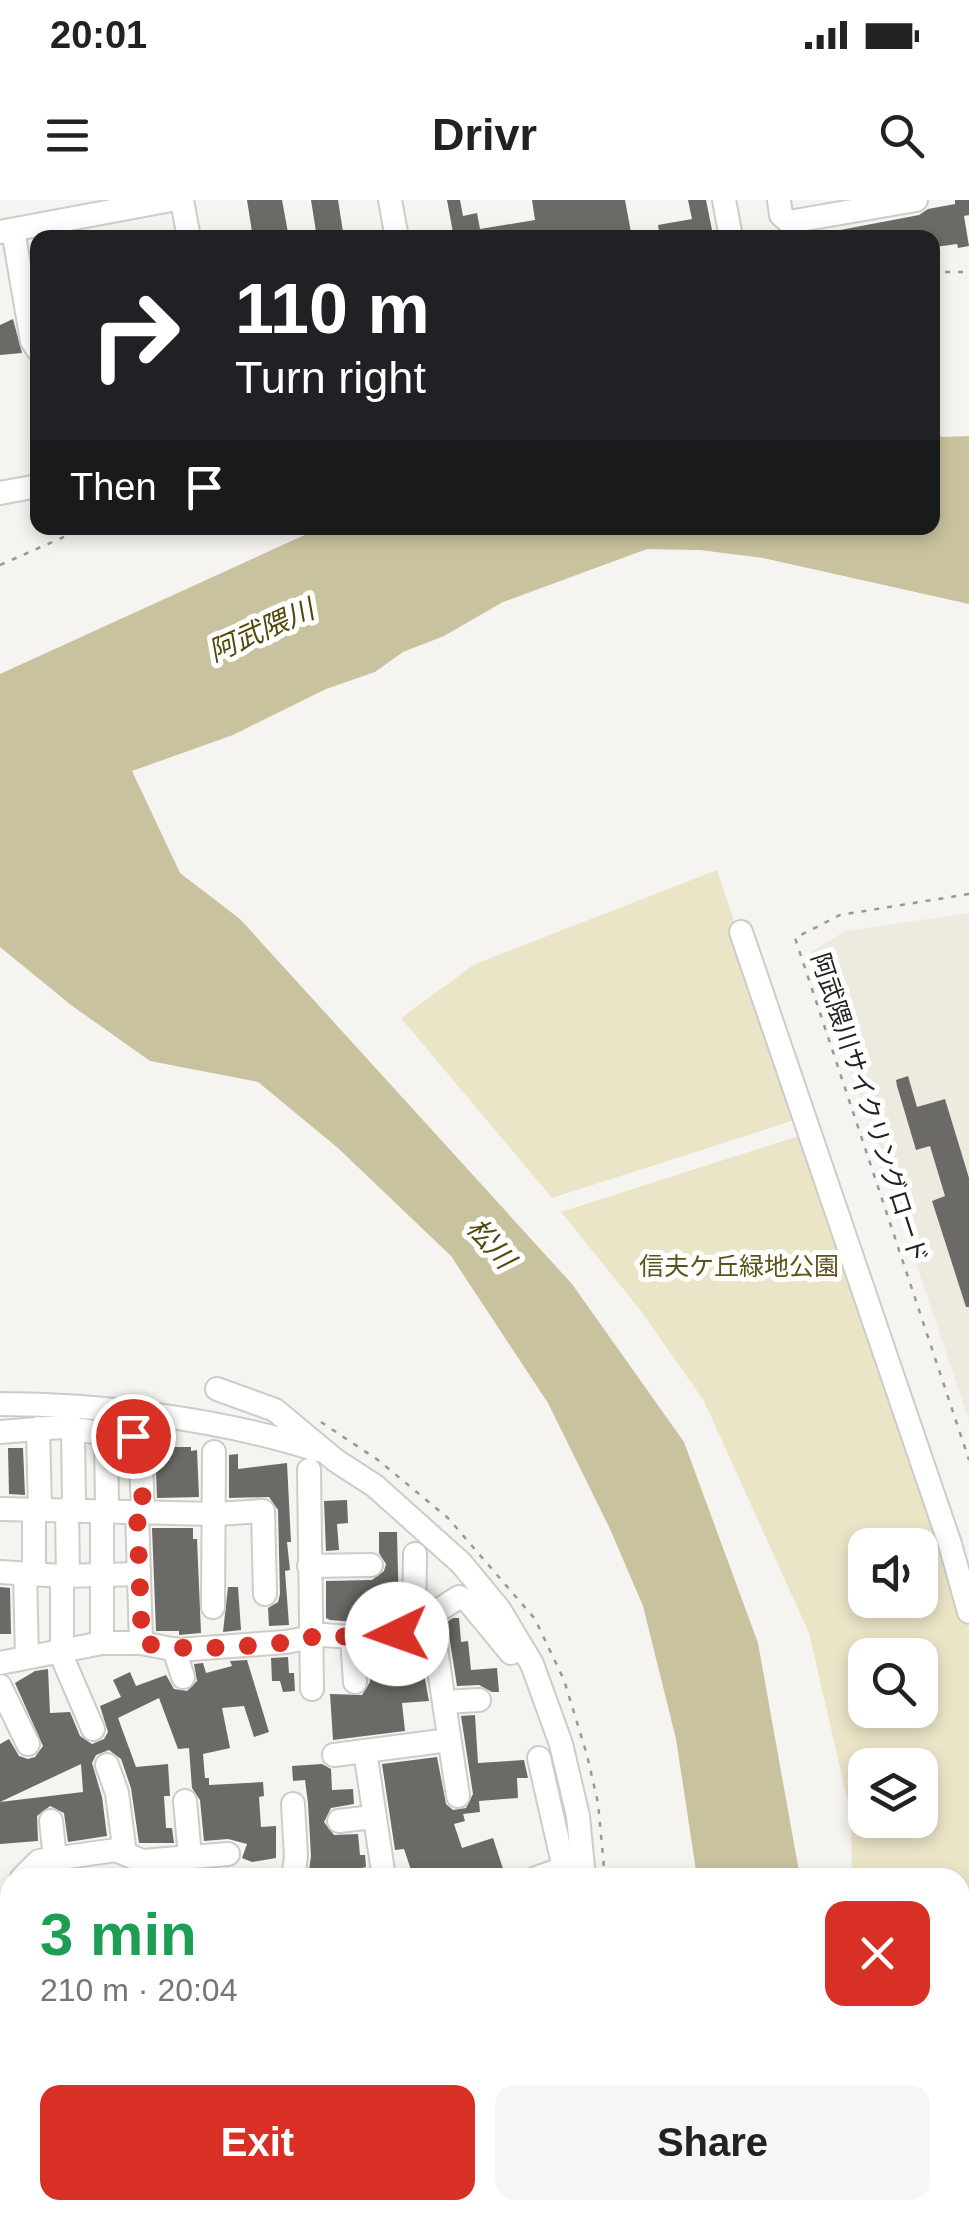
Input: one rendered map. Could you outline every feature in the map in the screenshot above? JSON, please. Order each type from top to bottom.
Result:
[{"type":"street","points":[[30,333],[6,231],[91,207],[172,200]]},
{"type":"street","points":[[182,200],[188,230]]},
{"type":"street","points":[[390,200],[396,230]]},
{"type":"street","points":[[724,200],[730,230]]},
{"type":"street","points":[[779,200],[788,222],[916,200]]},
{"type":"street","points":[[0,493],[30,487]]},
{"type":"street","points":[[741,932],[950,1544],[969,1612]]},
{"type":"street","points":[[217,1389],[276,1410],[335,1460],[404,1510],[461,1564],[499,1609],[537,1677],[561,1744],[578,1816],[572,1868]]},
{"type":"street","points":[[0,1404],[87,1406],[162,1416],[314,1449],[335,1460]]},
{"type":"street","points":[[74,1427],[61,1650],[92,1729]]},
{"type":"street","points":[[0,1432],[74,1427],[140,1439],[142,1643]]},
{"type":"street","points":[[27,1657],[38,1428]]},
{"type":"street","points":[[102,1643],[106,1434]]},
{"type":"street","points":[[213,1606],[214,1452]]},
{"type":"street","points":[[308,1470],[312,1689]]},
{"type":"street","points":[[0,1509],[214,1514],[264,1511],[265,1594]]},
{"type":"street","points":[[415,1554],[422,1621],[445,1702],[458,1796]]},
{"type":"street","points":[[309,1566],[372,1566]]},
{"type":"street","points":[[0,1572],[65,1576],[140,1574]]},
{"type":"street","points":[[0,1663],[102,1643],[142,1643],[174,1650],[309,1637],[382,1640],[459,1597],[468,1601],[537,1677]]},
{"type":"street","points":[[352,1638],[356,1682]]},
{"type":"street","points":[[174,1650],[184,1677]]},
{"type":"street","points":[[0,1686],[28,1744]]},
{"type":"street","points":[[445,1702],[479,1700]]},
{"type":"street","points":[[334,1755],[449,1740]]},
{"type":"street","points":[[365,1751],[382,1868]]},
{"type":"street","points":[[539,1758],[569,1868]]},
{"type":"street","points":[[107,1764],[136,1864]]},
{"type":"street","points":[[185,1801],[190,1857]]},
{"type":"street","points":[[292,1804],[294,1868]]},
{"type":"street","points":[[339,1821],[373,1817]]},
{"type":"street","points":[[52,1821],[54,1859]]},
{"type":"street","points":[[33,1868],[40,1862],[116,1850],[136,1864],[228,1854]]},
{"type":"path","points":[[940,272],[969,272]]},
{"type":"path","points":[[0,565],[68,535]]},
{"type":"path","name":"阿武隈川サイクリングロード","points":[[969,894],[840,915],[796,938],[969,1460]]},
{"type":"shaded area","points":[[969,913],[969,1421],[811,952],[845,931]]},
{"type":"green space","points":[[717,870],[801,1118],[552,1198],[401,1018],[475,964]]},
{"type":"green space","name":"信夫ケ丘緑地公園","points":[[805,1134],[946,1546],[969,1630],[969,1868],[852,1868],[851,1838],[938,1838],[938,1748],[848,1748],[848,1802],[809,1633],[704,1401],[641,1311],[561,1212]]},
{"type":"water","points":[[940,436],[969,436],[969,604],[763,558],[700,550],[647,549],[503,602],[444,636],[403,652],[375,672],[326,689],[233,735],[132,771],[180,873],[240,919],[572,1284],[684,1442],[758,1643],[798,1868],[696,1868],[676,1739],[643,1606],[548,1403],[451,1256],[338,1148],[258,1082],[150,1061],[71,1005],[0,947],[0,674],[305,535],[940,535]]},
{"type":"building","points":[[247,200],[282,200],[288,230],[252,230]]},
{"type":"building","points":[[311,200],[338,200],[343,230],[316,230]]},
{"type":"building","points":[[447,200],[460,200],[463,216],[477,213],[480,229],[535,220],[532,200],[625,200],[631,230],[453,230]]},
{"type":"building","points":[[688,200],[706,200],[712,230],[659,230],[658,225],[692,219]]},
{"type":"building","points":[[955,200],[969,200],[969,215],[964,216],[969,246],[940,246],[940,230],[840,230],[919,215],[928,209],[955,204]]},
{"type":"building","points":[[13,319],[22,353],[0,355],[0,325]]},
{"type":"building","points":[[908,1076],[917,1107],[945,1099],[969,1178],[969,1307],[932,1201],[945,1196],[930,1146],[916,1150],[897,1086],[896,1080]]},
{"type":"building","points":[[155,1447],[197,1450],[199,1497],[157,1498]]},
{"type":"building","points":[[8,1448],[23,1448],[25,1495],[9,1494]]},
{"type":"building","points":[[238,1454],[238,1469],[287,1463],[291,1542],[287,1542],[290,1570],[285,1571],[289,1625],[269,1626],[268,1608],[278,1602],[280,1594],[278,1510],[269,1497],[229,1498],[229,1455]]},
{"type":"building","points":[[347,1500],[348,1523],[337,1524],[339,1550],[326,1551],[324,1501]]},
{"type":"building","points":[[152,1528],[193,1528],[193,1539],[197,1539],[201,1633],[156,1631]]},
{"type":"building","points":[[379,1532],[397,1532],[399,1616],[380,1624],[326,1618],[326,1581],[372,1580],[384,1571]]},
{"type":"building","points":[[0,1587],[10,1588],[11,1634],[0,1634]]},
{"type":"building","points":[[228,1587],[238,1587],[241,1630],[223,1632]]},
{"type":"building","points":[[459,1618],[461,1642],[468,1641],[471,1670],[497,1668],[499,1692],[479,1685],[457,1686],[447,1622]]},
{"type":"building","points":[[416,1641],[417,1674],[424,1674],[429,1701],[402,1703],[405,1731],[333,1740],[330,1694],[362,1695],[370,1682],[368,1653],[387,1653]]},
{"type":"building","points":[[288,1657],[295,1691],[283,1692],[280,1681],[272,1681],[271,1658]]},
{"type":"building","points":[[247,1660],[269,1732],[254,1737],[244,1706],[222,1708],[230,1748],[203,1754],[205,1778],[209,1778],[209,1785],[263,1782],[264,1796],[259,1797],[261,1827],[276,1826],[276,1858],[252,1862],[242,1858],[247,1844],[228,1839],[204,1841],[200,1800],[192,1788],[189,1748],[178,1749],[159,1698],[118,1718],[136,1767],[168,1764],[166,1828],[172,1828],[174,1843],[139,1843],[131,1788],[121,1759],[109,1750],[96,1755],[92,1763],[107,1836],[68,1842],[64,1813],[50,1806],[37,1816],[38,1841],[0,1844],[0,1744],[9,1739],[19,1756],[28,1759],[35,1757],[43,1746],[15,1683],[35,1671],[48,1669],[50,1713],[70,1712],[80,1736],[92,1744],[104,1739],[108,1732],[100,1706],[121,1697],[113,1680],[130,1672],[136,1686],[166,1675],[174,1689],[187,1691],[197,1681],[194,1664],[203,1663],[206,1673],[232,1666],[230,1661]],"holes":[[[81,1764],[83,1792],[0,1802]]]},
{"type":"building","points":[[475,1715],[478,1763],[524,1760],[528,1778],[517,1778],[518,1798],[479,1801],[480,1812],[463,1814],[465,1821],[454,1824],[462,1848],[493,1838],[503,1868],[410,1868],[404,1849],[395,1850],[382,1764],[437,1757],[446,1804],[453,1810],[466,1808],[473,1794],[461,1716]]},
{"type":"building","points":[[322,1764],[331,1769],[332,1790],[353,1789],[354,1804],[331,1808],[324,1822],[334,1835],[358,1834],[360,1855],[365,1855],[366,1867],[309,1868],[305,1780],[293,1781],[292,1766]]},
{"type":"route","points":[[133,1436],[140,1439],[143,1511],[137,1511],[142,1643],[177,1650],[204,1650],[324,1636],[382,1640],[397,1634]]},
{"type":"water label","name":"阿武隈川","points":[[261,630]]},
{"type":"water label","name":"松川","points":[[491,1243]]}]
